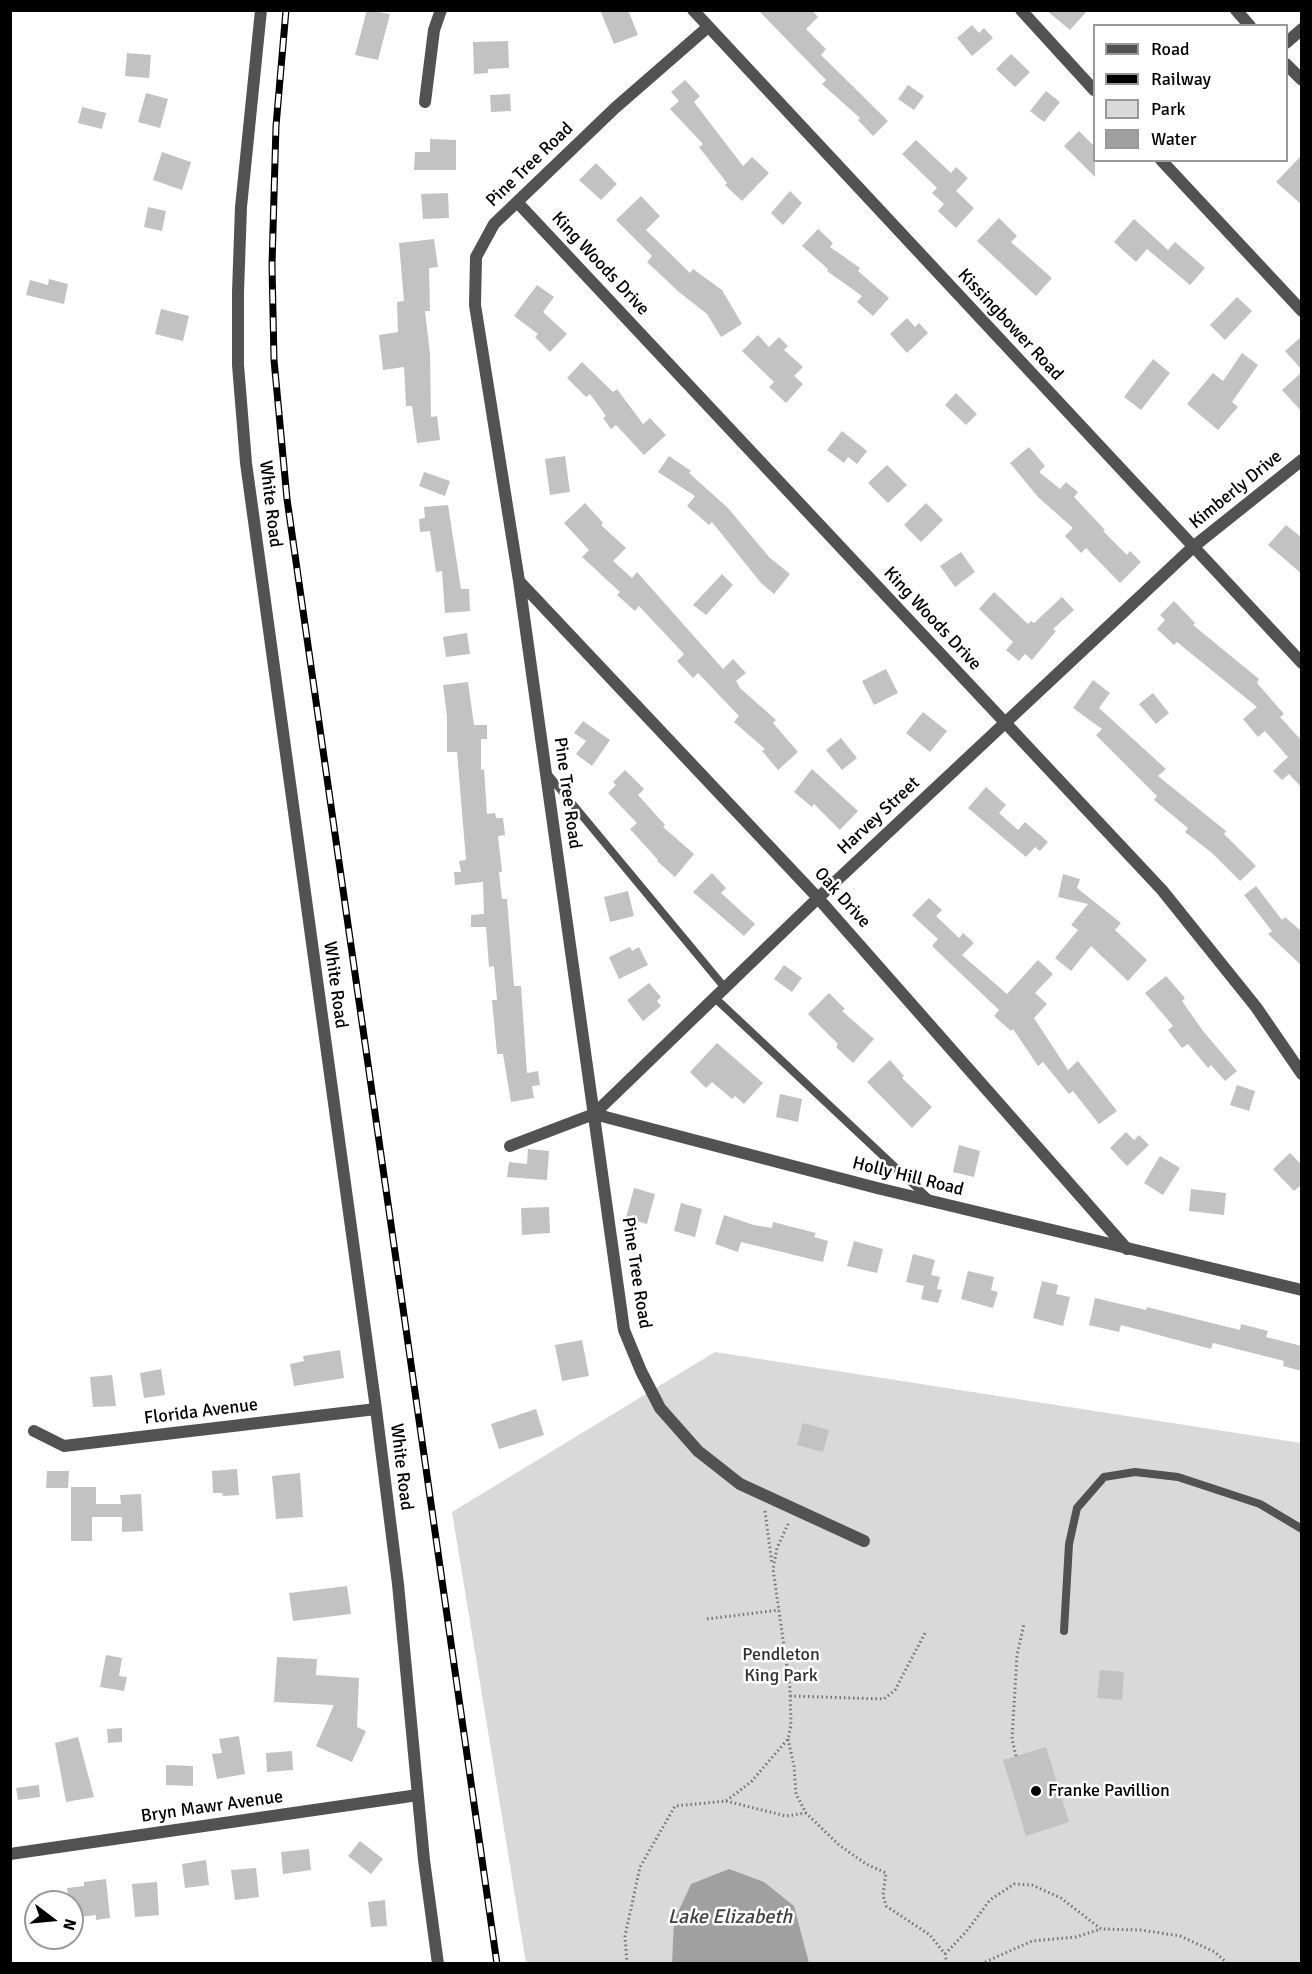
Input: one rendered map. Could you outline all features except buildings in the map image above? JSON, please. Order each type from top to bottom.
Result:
[{"type":"street","name":"White Road","points":[[261,10],[241,207],[238,281],[238,365],[244,441],[376,1409],[398,1584],[418,1795],[438,1964]]},
{"type":"street","points":[[425,102],[434,30],[441,10]]},
{"type":"street","name":"Kissingbower Road","points":[[693,10],[1302,663]]},
{"type":"street","points":[[1020,10],[1093,88]]},
{"type":"street","points":[[1236,10],[1248,24]]},
{"type":"street","name":"Pine Tree Road","points":[[708,27],[615,108],[494,224],[476,257],[475,305],[519,581],[594,1114],[599,1166],[624,1330],[660,1408],[698,1451],[740,1484],[864,1541]]},
{"type":"street","points":[[1288,42],[1302,29]]},
{"type":"street","points":[[1288,65],[1302,80]]},
{"type":"street","points":[[1163,162],[1302,311]]},
{"type":"street","name":"King Woods Drive","points":[[518,203],[1162,890],[1256,1007],[1302,1074]]},
{"type":"street","name":"Kimberly Drive","points":[[1193,547],[1302,460]]},
{"type":"street","name":"Harvey Street","points":[[594,1114],[1004,722],[1193,547]]},
{"type":"street","name":"Oak Drive","points":[[519,581],[819,898],[1127,1249]]},
{"type":"street","points":[[510,1146],[594,1114]]},
{"type":"street","name":"Holly Hill Road","points":[[594,1114],[931,1201],[1302,1290]]},
{"type":"street","name":"Florida Avenue","points":[[34,1431],[64,1446],[376,1409]]},
{"type":"street","name":"Bryn Mawr Avenue","points":[[10,1854],[418,1795]]},
{"type":"lane","points":[[545,771],[725,988]]},
{"type":"lane","points":[[715,998],[931,1201]]},
{"type":"lane","points":[[1064,1630],[1069,1544],[1077,1508],[1104,1477],[1135,1472],[1178,1477],[1260,1504],[1302,1528]]},
{"type":"path","points":[[763,1495],[790,1696],[791,1725],[788,1739],[794,1766],[796,1794],[806,1813],[839,1845],[866,1864],[886,1873],[882,1895],[886,1906],[930,1935],[945,1954],[947,1964]]},
{"type":"path","points":[[773,1569],[777,1548],[794,1509]]},
{"type":"path","points":[[707,1619],[779,1610]]},
{"type":"path","points":[[1016,1756],[1012,1739],[1017,1655],[1024,1624]]},
{"type":"path","points":[[790,1696],[884,1699],[895,1690],[925,1633]]},
{"type":"path","points":[[726,1801],[751,1782],[788,1739]]},
{"type":"path","points":[[627,1964],[628,1915],[640,1867],[675,1806],[726,1801],[786,1816],[806,1813]]},
{"type":"path","points":[[945,1954],[966,1932],[990,1900],[1014,1884],[1032,1885],[1061,1898],[1101,1929]]},
{"type":"path","points":[[981,1964],[1032,1941],[1076,1937],[1101,1929],[1141,1930],[1180,1936],[1215,1952],[1228,1964]]},
{"type":"green space","name":"Pendleton King Park","points":[[715,1352],[1301,1443],[1301,1963],[526,1963],[452,1512]]},
{"type":"water","name":"Lake Elizabeth","points":[[729,1869],[764,1882],[794,1906],[809,1963],[672,1963],[674,1921],[691,1884]]},
{"type":"railway","points":[[286,10],[276,126],[272,265],[274,360],[287,499],[497,1964]]},
{"type":"place","name":"Franke Pavillion","points":[[1036,1791]]}]
